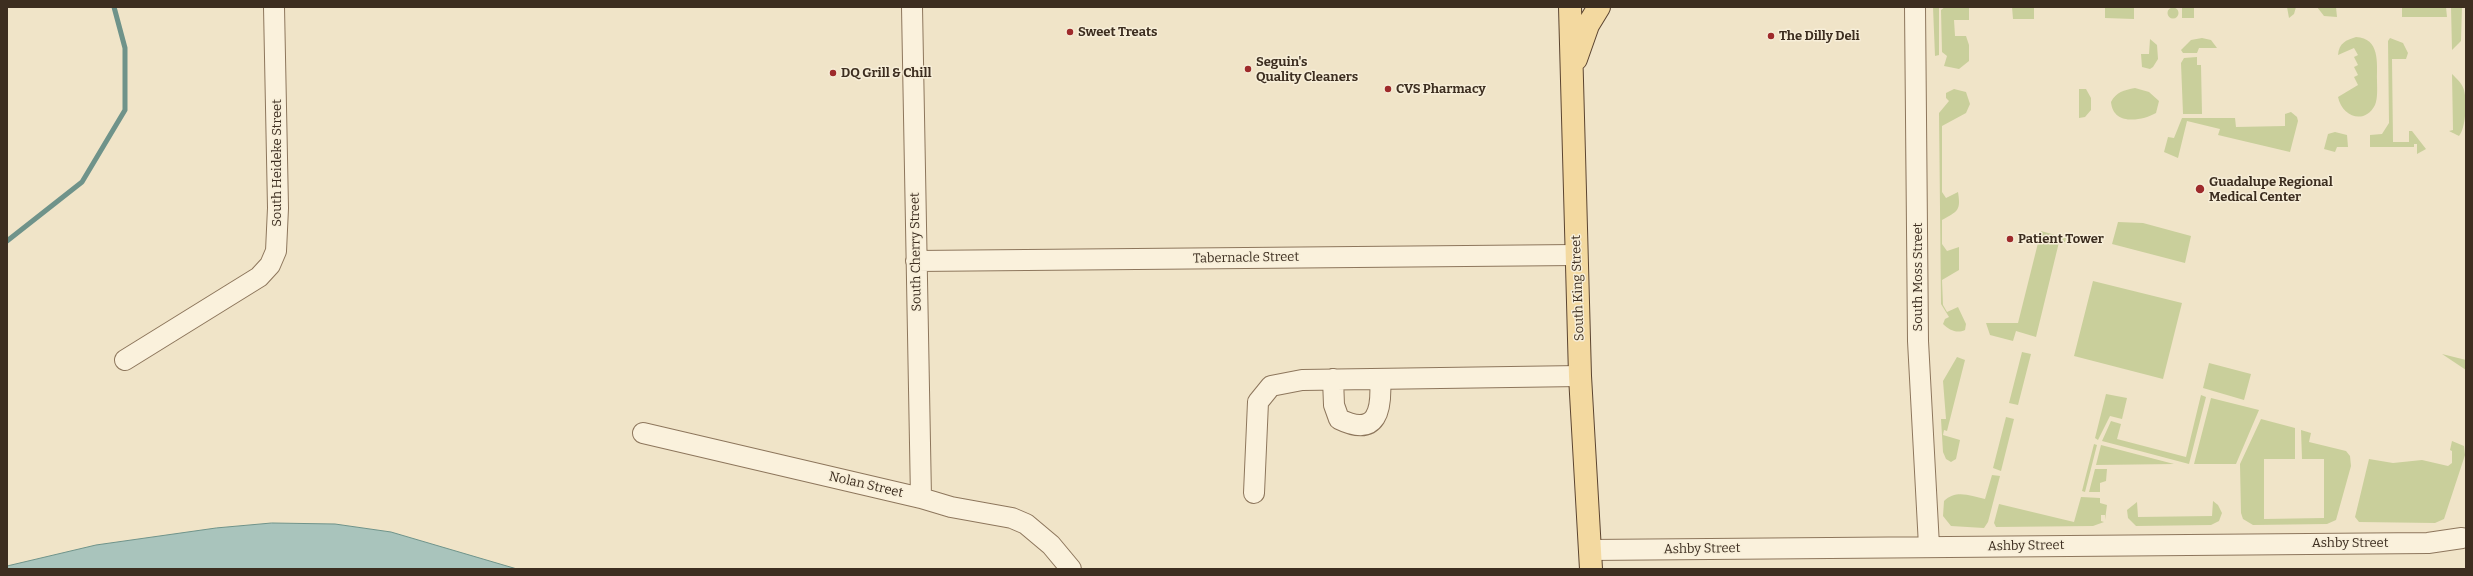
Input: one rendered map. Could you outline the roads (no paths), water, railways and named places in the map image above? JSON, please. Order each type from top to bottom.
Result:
[{"type":"main road","name":"South King Street","points":[[1570,7],[1580,376],[1590,560]]},
{"type":"main road","points":[[1572,74],[1579,47],[1599,7]]},
{"type":"street","name":"South Heideke Street","points":[[125,360],[259,277],[270,265],[276,251],[279,188],[274,7]]},
{"type":"street","name":"South Cherry Street","points":[[912,7],[921,498]]},
{"type":"street","name":"South Moss Street","points":[[1915,7],[1918,341],[1929,546]]},
{"type":"street","name":"Tabernacle Street","points":[[916,261],[1576,255]]},
{"type":"street","points":[[1254,493],[1258,402],[1271,386],[1302,380],[1580,376]]},
{"type":"street","points":[[1333,379],[1334,405],[1339,419],[1350,425],[1365,426],[1377,417],[1381,401],[1380,379]]},
{"type":"street","name":"Nolan Street","points":[[643,433],[921,498],[951,507],[1012,518],[1026,524],[1051,545],[1071,569]]},
{"type":"street","name":"Ashby Street","points":[[1590,560],[1929,546],[2428,543],[2462,538]]},
{"type":"water","points":[[272,523],[335,524],[391,532],[517,569],[7,569],[7,566],[96,545],[216,528]]},
{"type":"waterway","points":[[7,241],[82,182],[125,110],[125,48],[114,7]]},
{"type":"place","name":"Sweet Treats","points":[[1070,32]]},
{"type":"place","name":"The Dilly Deli","points":[[1771,36]]},
{"type":"place","name":"Seguin's Quality Cleaners","points":[[1248,69]]},
{"type":"place","name":"DQ Grill & Chill","points":[[833,73]]},
{"type":"place","name":"CVS Pharmacy","points":[[1388,89]]},
{"type":"place","name":"Guadalupe Regional Medical Center","points":[[2200,189]]},
{"type":"place","name":"Patient Tower","points":[[2010,239]]}]
